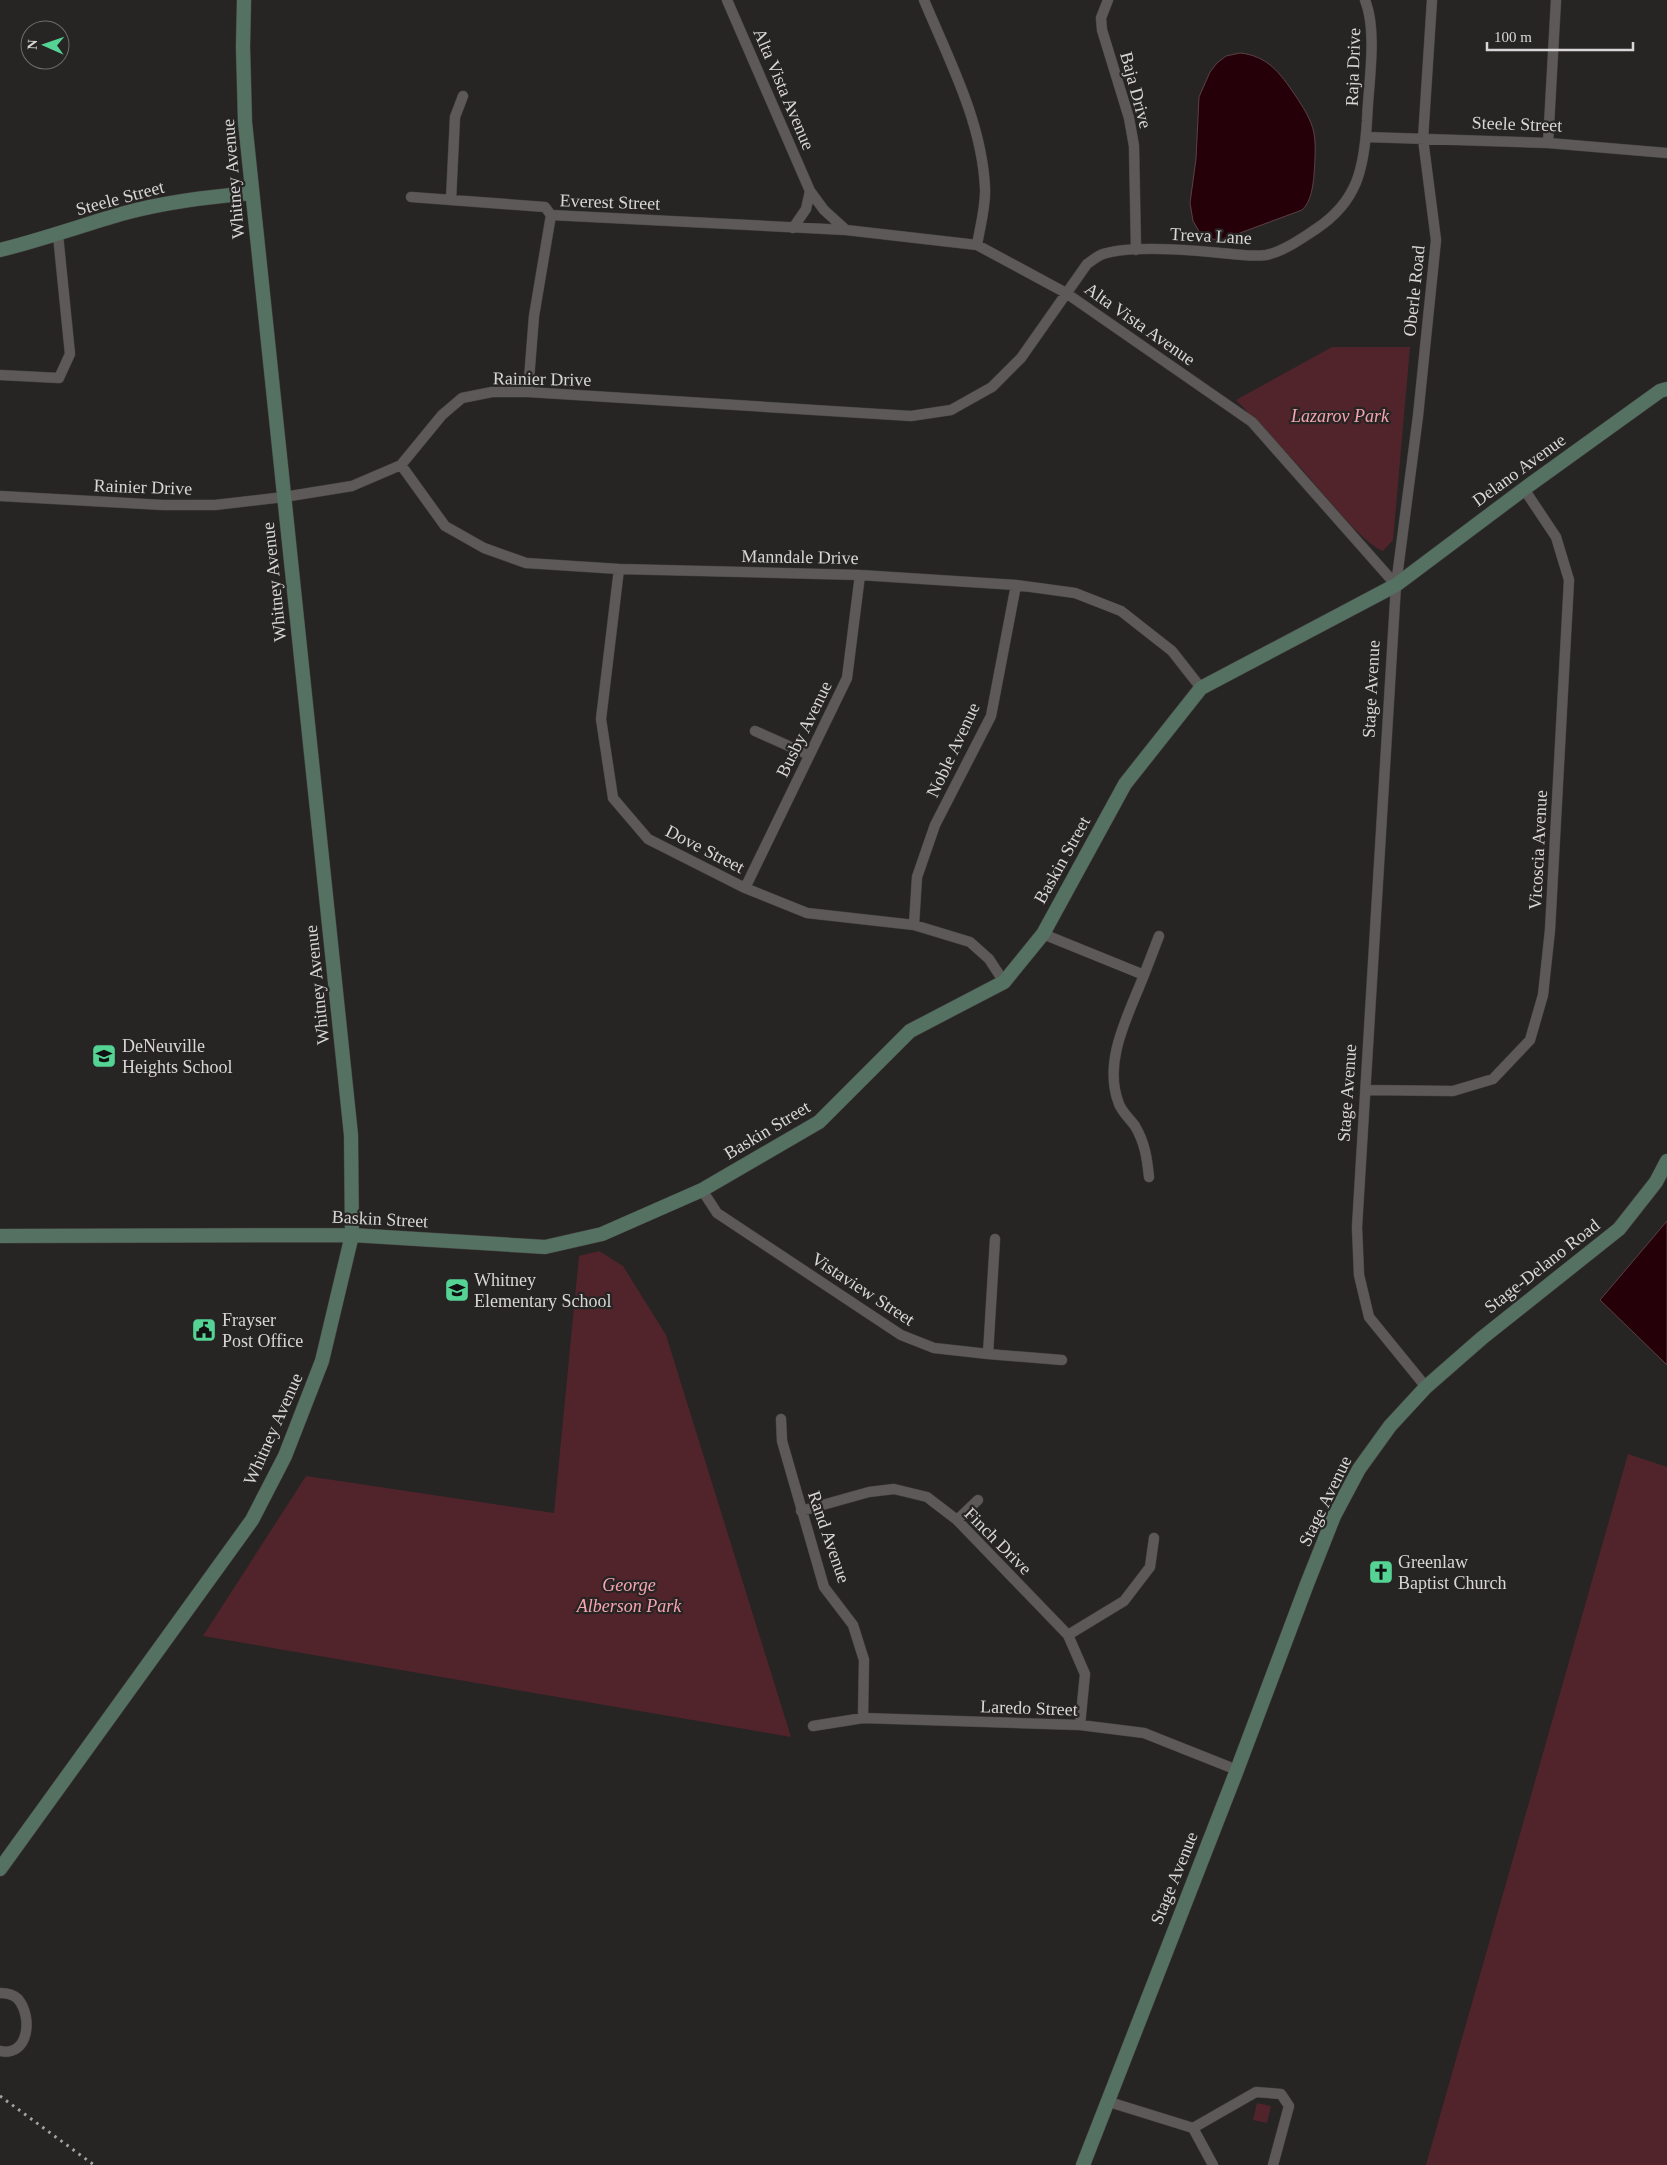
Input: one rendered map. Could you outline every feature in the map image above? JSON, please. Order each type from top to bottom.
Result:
[{"type":"main road","name":"Whitney Avenue","points":[[0,1869],[252,1520],[285,1456],[322,1361],[352,1235],[351,1135],[245,122],[244,0]]},
{"type":"main road","name":"Steele Street","points":[[0,250],[58,235],[121,214],[161,205],[252,193]]},
{"type":"main road","name":"Delano Avenue","points":[[1396,585],[1524,489],[1660,391],[1667,389]]},
{"type":"main road","name":"Baskin Street","points":[[0,1236],[352,1235],[545,1247],[602,1234],[702,1190],[820,1122],[910,1031],[1004,982],[1043,934],[1125,784],[1201,688],[1396,585]]},
{"type":"main road","name":"Stage-Delano Road","points":[[1426,1387],[1482,1338],[1620,1229],[1656,1182],[1667,1162]]},
{"type":"main road","name":"Stage Avenue","points":[[1083,2165],[1334,1516],[1359,1469],[1390,1426],[1426,1387]]},
{"type":"street","name":"Alta Vista Avenue","points":[[727,0],[810,191],[824,210],[846,230],[977,245],[1066,293],[1252,422],[1396,585]]},
{"type":"street","points":[[924,0],[962,90],[981,148],[986,190],[977,245]]},
{"type":"street","name":"Baja Drive","points":[[1108,0],[1101,18],[1102,30],[1129,118],[1134,146],[1136,250]]},
{"type":"street","name":"Raja Drive","points":[[1365,0],[1371,19],[1366,137]]},
{"type":"street","name":"Oberle Road","points":[[1396,585],[1418,416],[1436,240],[1423,139],[1432,0]]},
{"type":"street","points":[[1548,143],[1556,0]]},
{"type":"street","points":[[451,200],[456,117],[464,96]]},
{"type":"street","name":"Treva Lane","points":[[1066,293],[1087,264],[1102,254],[1136,250],[1186,250],[1251,256],[1268,254],[1291,244],[1331,219],[1344,207],[1355,187],[1366,137]]},
{"type":"street","name":"Steele Street","points":[[1366,137],[1548,143],[1667,153]]},
{"type":"street","points":[[793,228],[806,209],[810,191]]},
{"type":"street","points":[[411,197],[545,207],[551,215]]},
{"type":"street","name":"Everest Street","points":[[528,392],[534,316],[551,215],[846,230]]},
{"type":"street","points":[[0,375],[59,378],[70,354],[58,235]]},
{"type":"street","name":"Rainier Drive","points":[[0,496],[163,505],[215,505],[284,497],[352,486],[401,465],[442,415],[462,398],[492,392],[528,392],[911,416],[951,410],[992,387],[1004,376],[1021,358],[1066,293]]},
{"type":"street","name":"Manndale Drive","points":[[401,465],[445,526],[484,548],[526,563],[619,569],[860,575],[1016,585],[1075,593],[1121,611],[1172,651],[1201,688]]},
{"type":"street","name":"Vicoscia Avenue","points":[[1366,1090],[1453,1091],[1492,1079],[1530,1040],[1543,995],[1550,930],[1569,580],[1556,537],[1524,489]]},
{"type":"street","name":"Dove Street","points":[[619,569],[601,719],[613,798],[648,839],[746,888],[807,913],[914,926],[970,942],[990,959],[1004,982]]},
{"type":"street","name":"Busby Avenue","points":[[746,888],[847,678],[860,575]]},
{"type":"street","name":"Noble Avenue","points":[[914,926],[917,876],[935,825],[991,716],[1016,585]]},
{"type":"street","name":"Stage Avenue","points":[[1396,585],[1357,1226],[1358,1275],[1369,1317],[1426,1387]]},
{"type":"street","points":[[755,731],[809,756]]},
{"type":"street","points":[[1043,934],[1144,975]]},
{"type":"street","points":[[1149,1177],[1146,1149],[1135,1126],[1120,1106],[1112,1081],[1115,1053],[1159,936]]},
{"type":"street","name":"Vistaview Street","points":[[702,1190],[717,1213],[901,1335],[934,1348],[1062,1360]]},
{"type":"street","points":[[988,1354],[995,1239]]},
{"type":"street","name":"Rand Avenue","points":[[781,1419],[782,1441],[824,1587],[853,1625],[864,1660],[863,1718]]},
{"type":"street","name":"Finch Drive","points":[[802,1511],[869,1492],[894,1489],[927,1497],[957,1520],[1068,1635],[1085,1674],[1080,1725]]},
{"type":"street","points":[[957,1520],[978,1500]]},
{"type":"street","points":[[1068,1635],[1124,1601],[1150,1567],[1154,1538]]},
{"type":"street","name":"Laredo Street","points":[[812,1726],[863,1718],[1080,1725],[1144,1733],[1237,1770]]},
{"type":"street","points":[[0,1993],[13,1995],[19,2000],[26,2023],[26,2035],[18,2047],[10,2052],[0,2050]]},
{"type":"street","points":[[1192,2128],[1256,2092],[1281,2094],[1289,2106],[1273,2165]]},
{"type":"street","points":[[1106,2102],[1192,2128],[1213,2165]]},
{"type":"green space","name":"Lazarov Park","points":[[1332,347],[1410,347],[1393,540],[1383,551],[1374,546],[1351,525],[1236,400]]},
{"type":"green space","name":"George Alberson Park","points":[[599,1251],[623,1266],[666,1335],[791,1737],[203,1636],[306,1476],[554,1513],[579,1256]]},
{"type":"green space","points":[[1628,1454],[1667,1467],[1667,2165],[1426,2165]]},
{"type":"green space","points":[[1257,2103],[1271,2106],[1267,2123],[1253,2120]]},
{"type":"shaded area","points":[[1240,53],[1258,58],[1272,67],[1289,87],[1306,113],[1313,128],[1315,138],[1312,189],[1308,203],[1302,210],[1221,240],[1203,238],[1193,221],[1190,203],[1196,159],[1199,97],[1210,72],[1217,63],[1226,56]]},
{"type":"shaded area","points":[[1667,1221],[1667,1365],[1600,1300]]},
{"type":"railway","points":[[0,2096],[94,2165]]},
{"type":"place","name":"DeNeuville Heights School","points":[[104,1056]]},
{"type":"place","name":"Whitney Elementary School","points":[[457,1290]]},
{"type":"place","name":"Frayser Post Office","points":[[204,1330]]},
{"type":"place","name":"Greenlaw Baptist Church","points":[[1381,1572]]}]
